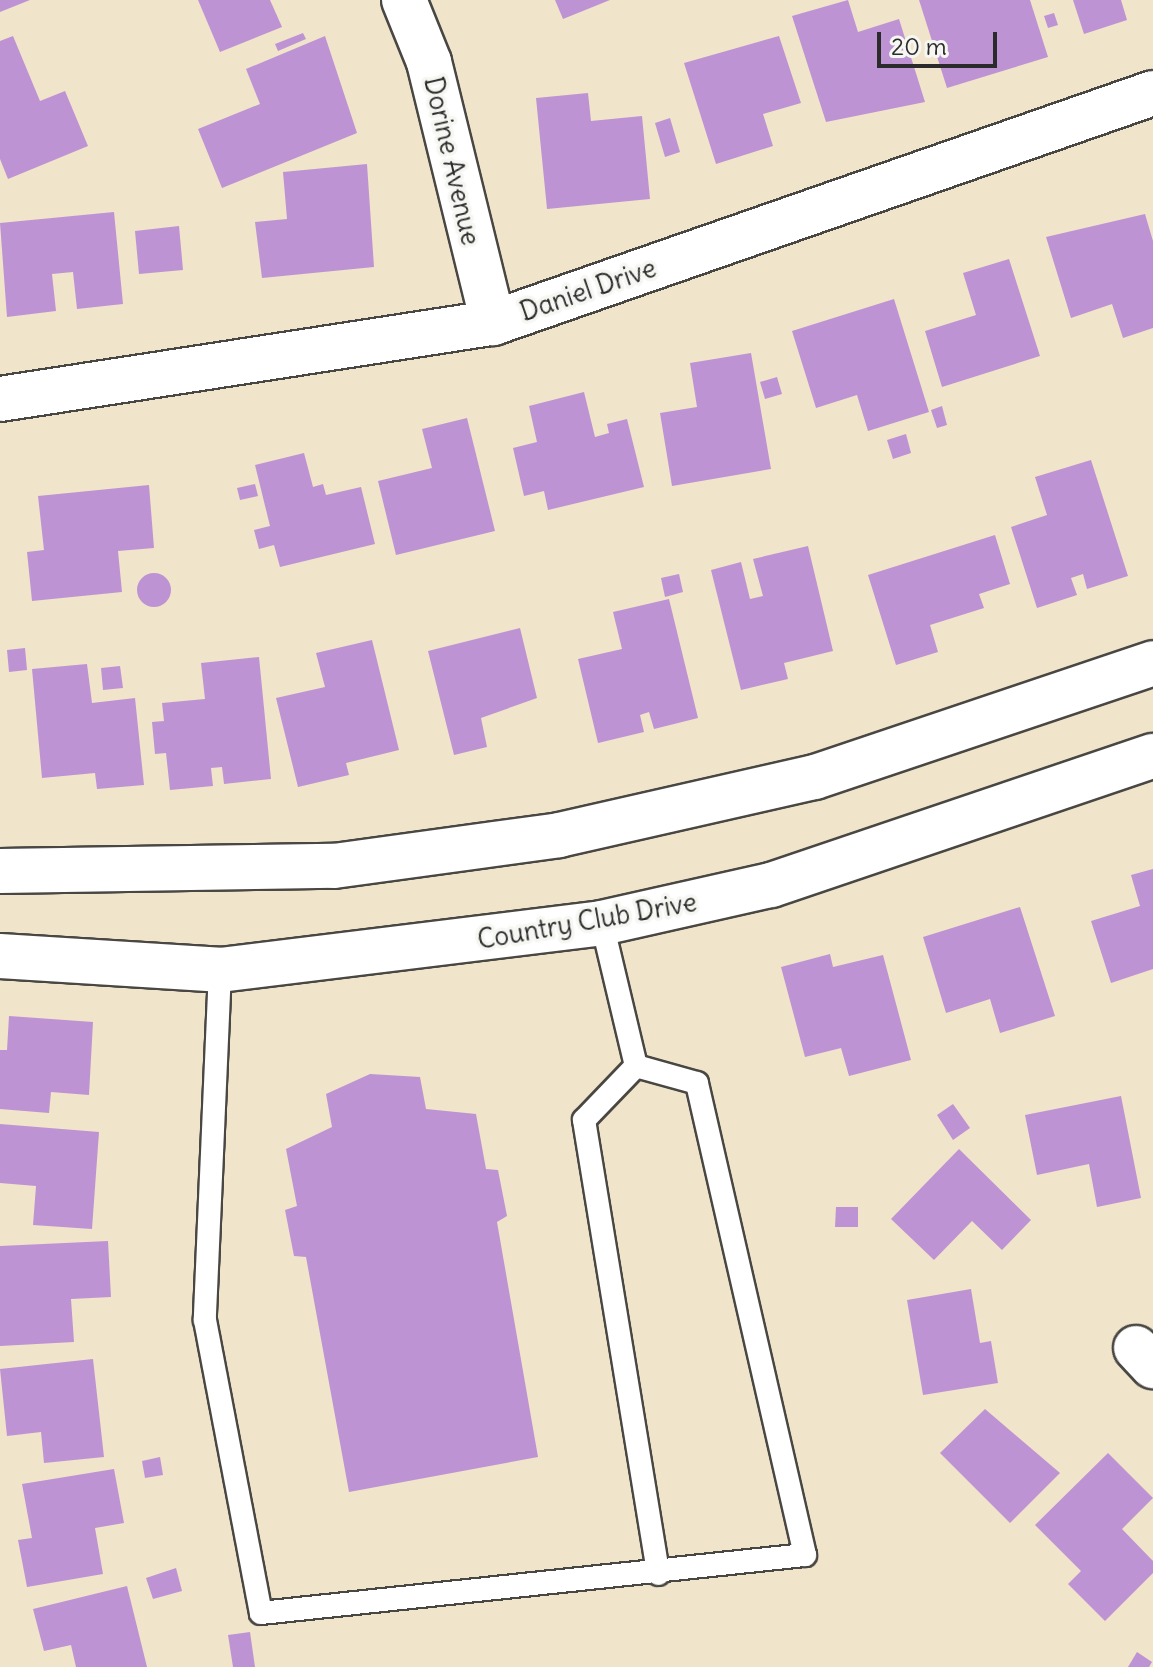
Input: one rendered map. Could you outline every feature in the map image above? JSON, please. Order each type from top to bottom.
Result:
[{"type":"street","name":"Dorine Avenue","points":[[404,0],[429,62],[493,323]]},
{"type":"street","name":"Daniel Drive","points":[[0,399],[493,323],[1153,93]]},
{"type":"street","points":[[0,871],[334,866],[559,835],[815,777],[1153,663]]},
{"type":"street","name":"Country Club Drive","points":[[0,956],[220,970],[602,923],[771,885],[1153,756]]},
{"type":"lane","points":[[602,923],[636,1066]]},
{"type":"lane","points":[[220,970],[205,1320],[261,1613],[658,1574],[805,1555],[697,1083],[636,1066]]},
{"type":"lane","points":[[636,1066],[584,1120],[658,1574]]},
{"type":"building","points":[[0,0],[30,0],[0,12]]},
{"type":"building","points":[[198,0],[270,0],[282,27],[220,52]]},
{"type":"building","points":[[555,0],[610,0],[563,19]]},
{"type":"building","points":[[848,0],[858,32],[899,19],[925,102],[826,122],[792,16]]},
{"type":"building","points":[[919,0],[1030,0],[1048,57],[947,88]]},
{"type":"building","points":[[1073,0],[1121,0],[1127,20],[1084,34]]},
{"type":"building","points":[[1054,13],[1058,25],[1048,28],[1044,16]]},
{"type":"building","points":[[303,33],[306,39],[278,51],[275,44]]},
{"type":"building","points":[[13,36],[40,101],[65,91],[88,146],[8,179],[0,159],[0,41]]},
{"type":"building","points":[[325,36],[357,133],[222,188],[198,129],[260,104],[246,69]]},
{"type":"building","points":[[779,36],[801,103],[763,114],[773,146],[716,164],[684,63]]},
{"type":"building","points":[[588,93],[591,121],[642,116],[650,199],[547,209],[536,98]]},
{"type":"building","points":[[670,118],[680,152],[665,157],[655,123]]},
{"type":"building","points":[[367,164],[374,267],[262,278],[255,222],[287,219],[283,172]]},
{"type":"building","points":[[114,212],[123,304],[77,309],[73,272],[52,274],[56,311],[7,317],[0,223]]},
{"type":"building","points":[[1145,214],[1153,241],[1153,328],[1123,338],[1112,304],[1071,318],[1046,237]]},
{"type":"building","points":[[179,226],[183,270],[139,274],[135,231]]},
{"type":"building","points":[[1009,259],[1040,356],[942,387],[925,331],[976,315],[963,273]]},
{"type":"building","points":[[894,299],[929,412],[868,431],[857,395],[816,408],[792,331]]},
{"type":"building","points":[[751,353],[771,469],[672,486],[660,413],[697,407],[690,363]]},
{"type":"building","points":[[777,377],[782,394],[765,399],[760,382]]},
{"type":"building","points":[[584,392],[595,437],[609,433],[607,424],[627,419],[644,487],[548,510],[544,491],[524,496],[513,448],[537,442],[529,406]]},
{"type":"building","points":[[942,406],[947,425],[937,428],[931,410]]},
{"type":"building","points":[[467,418],[495,531],[396,555],[378,481],[432,468],[422,429]]},
{"type":"building","points":[[906,434],[911,453],[893,459],[887,440]]},
{"type":"building","points":[[304,453],[313,487],[323,484],[326,495],[361,487],[375,544],[280,567],[274,545],[259,549],[254,530],[270,526],[255,465]]},
{"type":"building","points":[[1091,460],[1128,576],[1087,589],[1083,574],[1071,578],[1077,595],[1037,608],[1011,527],[1047,515],[1035,477]]},
{"type":"building","points":[[255,484],[258,496],[240,500],[237,488]]},
{"type":"building","points":[[149,485],[154,548],[118,551],[122,592],[32,601],[27,552],[44,550],[38,496]]},
{"type":"building","points":[[995,535],[1010,584],[979,594],[984,608],[930,625],[938,652],[896,665],[868,575]]},
{"type":"building","points":[[808,546],[833,651],[784,663],[788,679],[741,690],[711,570],[741,562],[750,599],[763,596],[753,559]]},
{"type":"building","points":[[154,573],[166,578],[171,590],[166,602],[154,607],[142,602],[137,590],[142,578]]},
{"type":"building","points":[[679,574],[683,592],[665,597],[661,578]]},
{"type":"building","points":[[669,599],[698,718],[654,729],[649,712],[640,715],[644,732],[598,743],[578,659],[622,649],[613,612]]},
{"type":"building","points":[[520,628],[537,698],[481,718],[487,747],[454,755],[428,651]]},
{"type":"building","points":[[372,640],[399,750],[346,763],[349,775],[298,787],[276,698],[325,687],[316,653]]},
{"type":"building","points":[[25,648],[27,670],[9,672],[7,650]]},
{"type":"building","points":[[259,657],[271,779],[224,784],[222,767],[211,768],[213,786],[170,790],[166,753],[155,754],[152,722],[164,721],[162,703],[205,699],[201,663]]},
{"type":"building","points":[[87,664],[92,703],[135,698],[144,785],[97,789],[95,773],[42,778],[32,669]]},
{"type":"building","points":[[120,666],[123,688],[103,690],[101,668]]},
{"type":"building","points":[[1153,869],[1153,969],[1111,983],[1091,921],[1140,906],[1131,875]]},
{"type":"building","points":[[1020,907],[1055,1016],[1000,1033],[990,999],[946,1013],[923,937]]},
{"type":"building","points":[[830,954],[833,967],[883,955],[911,1060],[849,1076],[841,1048],[805,1057],[781,967]]},
{"type":"building","points":[[9,1016],[93,1022],[89,1095],[51,1092],[49,1113],[0,1109],[0,1050],[7,1050]]},
{"type":"building","points":[[370,1074],[420,1077],[426,1109],[476,1114],[486,1169],[498,1170],[507,1216],[497,1222],[538,1457],[349,1492],[306,1257],[294,1256],[285,1210],[297,1206],[286,1149],[332,1127],[326,1094]]},
{"type":"building","points":[[1121,1096],[1141,1198],[1097,1207],[1089,1164],[1037,1175],[1025,1115]]},
{"type":"building","points":[[953,1104],[970,1128],[953,1140],[937,1115]]},
{"type":"building","points":[[0,1124],[99,1132],[92,1229],[33,1225],[36,1186],[0,1183]]},
{"type":"building","points":[[959,1149],[1031,1220],[1002,1250],[972,1221],[934,1260],[891,1219]]},
{"type":"building","points":[[836,1207],[858,1207],[858,1227],[835,1227]]},
{"type":"building","points":[[108,1241],[111,1297],[71,1299],[74,1342],[0,1346],[0,1246]]},
{"type":"building","points":[[971,1289],[980,1343],[991,1341],[998,1383],[923,1395],[907,1300]]},
{"type":"building","points":[[93,1359],[104,1457],[44,1463],[41,1432],[7,1436],[0,1369]]},
{"type":"building","points":[[985,1409],[1060,1473],[1010,1523],[940,1453]]},
{"type":"building","points":[[1108,1453],[1153,1498],[1122,1529],[1153,1561],[1153,1573],[1105,1621],[1068,1584],[1081,1571],[1035,1525]]},
{"type":"building","points":[[160,1457],[163,1475],[145,1478],[142,1461]]},
{"type":"building","points":[[114,1469],[124,1523],[95,1528],[103,1574],[27,1587],[18,1540],[32,1538],[22,1484]]},
{"type":"building","points":[[176,1568],[182,1591],[153,1599],[146,1578]]},
{"type":"building","points":[[127,1586],[147,1667],[76,1667],[71,1645],[44,1651],[33,1609]]},
{"type":"building","points":[[250,1632],[255,1667],[233,1667],[228,1635]]},
{"type":"building","points":[[1137,1652],[1152,1662],[1149,1667],[1128,1667]]}]
